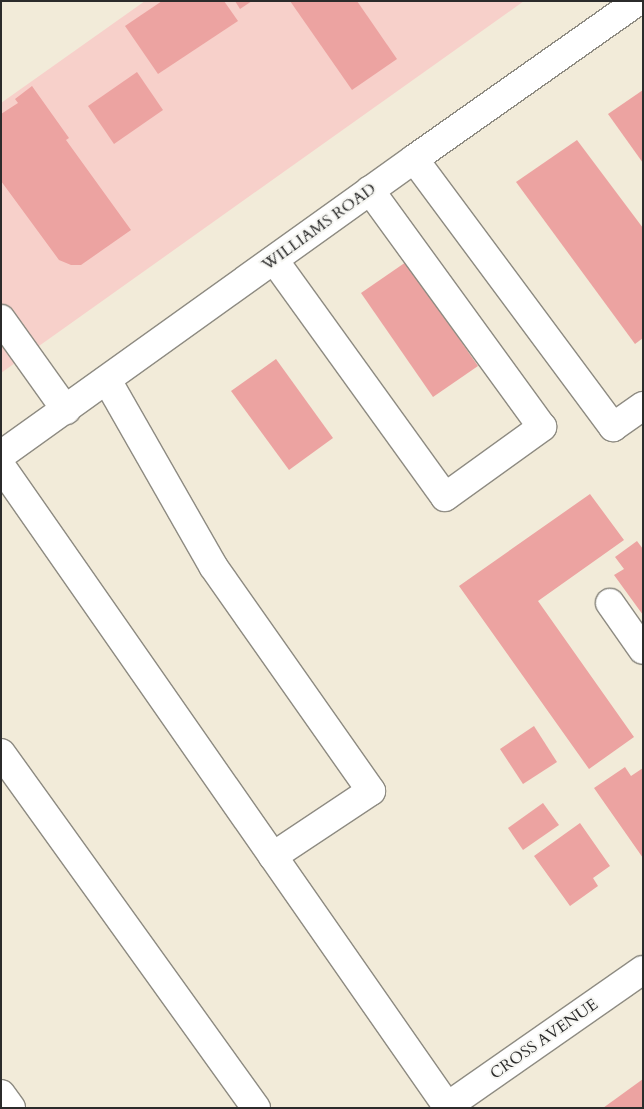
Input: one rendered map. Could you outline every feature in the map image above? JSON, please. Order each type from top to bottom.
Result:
[{"type":"main road","name":"WILLIAMS ROAD","points":[[1,455],[370,190],[638,1]]},
{"type":"main road","points":[[414,159],[613,428],[643,406]]},
{"type":"main road","points":[[274,260],[445,497],[542,427],[370,190]]},
{"type":"main road","points":[[1,319],[66,410]]},
{"type":"main road","points":[[107,380],[213,566],[371,791],[273,856]]},
{"type":"main road","points":[[1,466],[446,1107]]},
{"type":"main road","points":[[610,603],[643,650]]},
{"type":"main road","points":[[1,753],[256,1108]]},
{"type":"main road","name":"CROSS AVENUE","points":[[446,1107],[643,970]]},
{"type":"shaded area","points":[[145,1],[524,1],[1,373],[1,103]]},
{"type":"building","points":[[162,1],[224,1],[238,21],[158,74],[125,26]]},
{"type":"building","points":[[235,1],[252,1],[240,9]]},
{"type":"building","points":[[290,1],[357,1],[397,59],[352,90]]},
{"type":"building","points":[[137,72],[163,110],[114,144],[88,106]]},
{"type":"building","points":[[32,86],[69,138],[66,140],[131,230],[81,265],[71,265],[59,260],[1,181],[1,114],[18,103],[15,99]]},
{"type":"building","points":[[643,90],[643,163],[608,114]]},
{"type":"building","points":[[577,140],[643,228],[643,338],[635,344],[516,182]]},
{"type":"building","points":[[406,262],[478,366],[433,397],[361,293]]},
{"type":"building","points":[[276,359],[333,438],[289,470],[231,391]]},
{"type":"building","points":[[590,494],[624,540],[538,601],[634,737],[589,769],[459,586]]},
{"type":"building","points":[[637,541],[643,549],[643,615],[614,575],[624,569],[615,557]]},
{"type":"building","points":[[534,726],[557,762],[523,784],[500,749]]},
{"type":"building","points":[[625,767],[631,776],[643,768],[643,858],[594,788]]},
{"type":"building","points":[[543,803],[559,825],[523,850],[508,828]]},
{"type":"building","points":[[580,823],[610,866],[593,878],[598,886],[570,906],[534,856]]},
{"type":"building","points":[[643,1079],[643,1108],[603,1108]]}]
